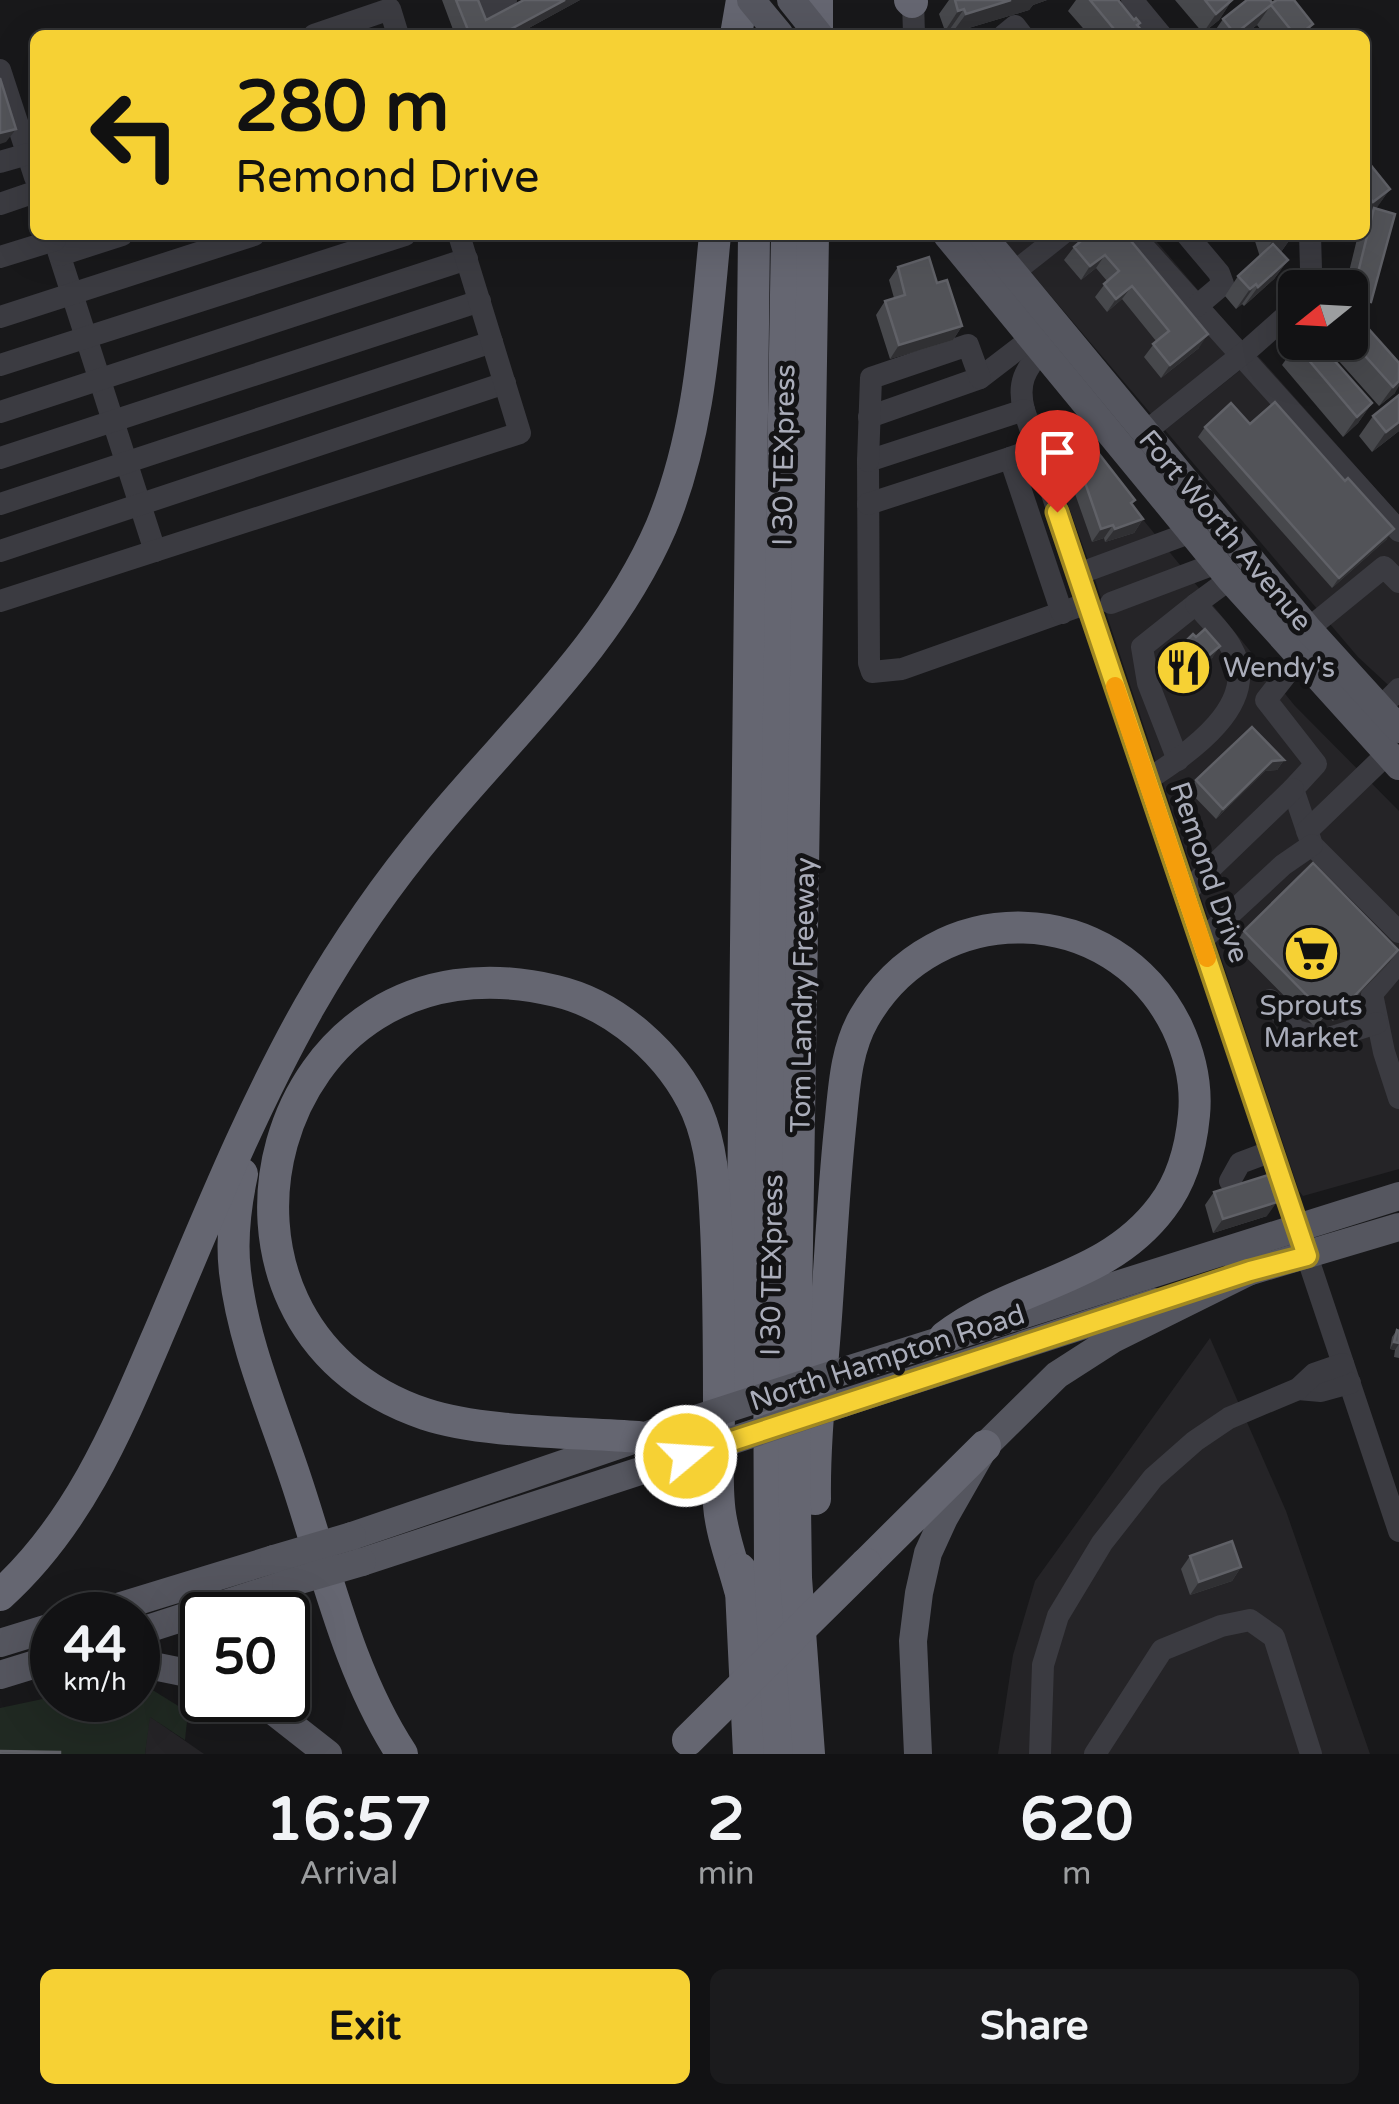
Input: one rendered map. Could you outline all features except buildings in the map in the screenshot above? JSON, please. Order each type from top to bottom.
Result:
[{"type":"highway","points":[[737,30],[742,0]]},
{"type":"highway","points":[[754,0],[757,30]]},
{"type":"highway","points":[[790,0],[790,30]]},
{"type":"highway","points":[[817,0],[818,30]]},
{"type":"highway","points":[[0,1595],[65,1524],[98,1466],[244,1132],[309,1007],[368,913],[435,825],[569,675],[636,577],[680,476],[693,424],[705,356],[716,240]]},
{"type":"highway","name":"Tom Landry Freeway","points":[[749,1754],[740,1590],[754,240]]},
{"type":"highway","name":"I 30 TEXpress","points":[[780,1754],[770,1570],[769,1308],[787,240]]},
{"type":"highway","name":"Tom Landry Freeway","points":[[809,1754],[796,1578],[794,1435],[814,240]]},
{"type":"highway","points":[[804,1671],[818,1620],[815,1485],[838,1151],[852,1045],[863,1019],[898,974],[920,956],[975,932],[1001,928],[1056,930],[1083,939],[1133,968],[1156,993],[1184,1042],[1196,1096],[1193,1128],[1182,1169],[1163,1206],[1128,1244],[1093,1266],[972,1316],[945,1337]]},
{"type":"highway","points":[[638,1437],[474,1424],[426,1415],[368,1386],[321,1342],[302,1315],[278,1254],[272,1217],[281,1143],[308,1080],[330,1053],[375,1015],[433,989],[468,982],[534,985],[580,999],[622,1022],[645,1040],[682,1084],[696,1108],[713,1163],[719,1299],[719,1507],[740,1590]]},
{"type":"highway","points":[[244,1132],[246,1158],[235,1205],[233,1238],[242,1307],[358,1666],[396,1742],[419,1754]]},
{"type":"highway","points":[[680,1747],[985,1446]]},
{"type":"main road","points":[[754,0],[776,30]]},
{"type":"main road","points":[[790,0],[814,30]]},
{"type":"main road","name":"Fort Worth Avenue","points":[[979,246],[1013,273],[1045,340]]},
{"type":"main road","name":"Fort Worth Avenue","points":[[979,246],[1045,340],[1308,642],[1394,731]]},
{"type":"main road","name":"Fort Worth Avenue","points":[[1134,442],[1192,532],[1224,571],[1308,642],[1394,731]]},
{"type":"main road","name":"North Hampton Road","points":[[357,1549],[638,1437],[1399,1196]]},
{"type":"main road","name":"North Hampton Road","points":[[160,1599],[280,1572],[686,1456],[1250,1271],[1399,1227]]},
{"type":"main road","points":[[918,1754],[914,1642],[919,1593],[928,1553],[985,1446],[1058,1375],[1113,1339],[1250,1271]]},
{"type":"main road","name":"North Hampton Road","points":[[160,1623],[280,1572]]},
{"type":"main road","points":[[0,1643],[30,1634]]},
{"type":"main road","points":[[0,1675],[30,1665]]},
{"type":"main road","points":[[0,1688],[30,1682]]},
{"type":"main road","points":[[287,1722],[328,1754]]},
{"type":"street","points":[[477,0],[482,13],[506,0]]},
{"type":"street","points":[[912,0],[914,30]]},
{"type":"street","points":[[1132,0],[1157,30]]},
{"type":"street","points":[[329,30],[390,10],[396,30]]},
{"type":"street","points":[[0,70],[30,155]]},
{"type":"street","points":[[0,162],[30,161]]},
{"type":"street","points":[[0,204],[30,164]]},
{"type":"street","points":[[0,317],[239,240]]},
{"type":"street","points":[[0,365],[390,240]]},
{"type":"street","points":[[0,602],[520,433],[461,240]]},
{"type":"street","points":[[1013,273],[1055,240]]},
{"type":"street","points":[[1137,240],[1399,531]]},
{"type":"street","points":[[1192,240],[1223,284],[1196,306]]},
{"type":"street","points":[[1310,240],[1311,270]]},
{"type":"street","points":[[0,257],[56,243],[155,551]]},
{"type":"street","points":[[0,412],[467,259]]},
{"type":"street","points":[[0,458],[480,301]]},
{"type":"street","points":[[1134,442],[1278,323]]},
{"type":"street","points":[[869,417],[980,378],[1045,340]]},
{"type":"street","name":"Remond Drive","points":[[1045,340],[1022,375],[1020,395],[1024,410],[1078,574],[1099,603],[1147,780],[1399,1531]]},
{"type":"street","points":[[0,504],[492,342]]},
{"type":"street","points":[[980,378],[968,346],[871,378],[868,504],[872,672],[902,669],[1062,613],[1224,571]]},
{"type":"street","points":[[0,550],[505,383]]},
{"type":"street","points":[[868,462],[1024,410]]},
{"type":"street","points":[[868,504],[1036,449]]},
{"type":"street","points":[[1010,458],[1062,613]]},
{"type":"street","points":[[1078,574],[1192,532]]},
{"type":"street","points":[[1266,700],[1308,642],[1384,567],[1399,582]]},
{"type":"street","points":[[1178,760],[1148,683],[1142,647],[1196,604],[1224,571]]},
{"type":"street","points":[[1147,780],[1178,760],[1226,715],[1240,687],[1233,649],[1196,604]]},
{"type":"street","points":[[1185,893],[1316,764],[1266,700],[1240,687]]},
{"type":"street","points":[[1201,941],[1310,838],[1394,731]]},
{"type":"street","points":[[1292,788],[1310,838],[1399,932]]},
{"type":"street","points":[[1399,962],[1372,994],[1399,1098]]},
{"type":"street","points":[[1270,1000],[1296,1031],[1326,1039],[1377,1023]]},
{"type":"street","points":[[1230,1181],[1240,1163],[1272,1151]]},
{"type":"street","points":[[1040,1754],[1043,1665],[1058,1616],[1102,1543],[1153,1478],[1195,1441],[1229,1418],[1298,1390],[1314,1374],[1346,1374]]},
{"type":"street","points":[[1095,1754],[1162,1650],[1221,1626],[1250,1620],[1274,1637],[1311,1754]]},
{"type":"shaded area","points":[[1003,240],[1155,240],[1244,344],[1152,415]]},
{"type":"shaded area","points":[[1258,356],[1399,515],[1399,695],[1358,657],[1165,430]]},
{"type":"shaded area","points":[[1035,413],[1061,419],[1295,706],[1399,811],[1399,1169],[1303,1196],[1299,1191],[1093,574]]},
{"type":"shaded area","points":[[1210,1338],[1286,1511],[1370,1754],[998,1754],[1013,1655],[1035,1581]]},
{"type":"shaded area","points":[[160,1695],[180,1707],[180,1722],[187,1722],[185,1740],[158,1722]]},
{"type":"shaded area","points":[[30,1702],[30,1722],[149,1722],[145,1754],[0,1754],[0,1708]]},
{"type":"shaded area","points":[[148,1722],[158,1722],[204,1754],[145,1754]]},
{"type":"slow traffic","points":[[1115,686],[1207,958]]},
{"type":"place","name":"Wendy's","points":[[1184,667]]},
{"type":"place","name":"Sprouts Market","points":[[1311,954]]},
{"type":"route","points":[[686,1456],[1250,1271],[1307,1256],[1057,512]]}]
